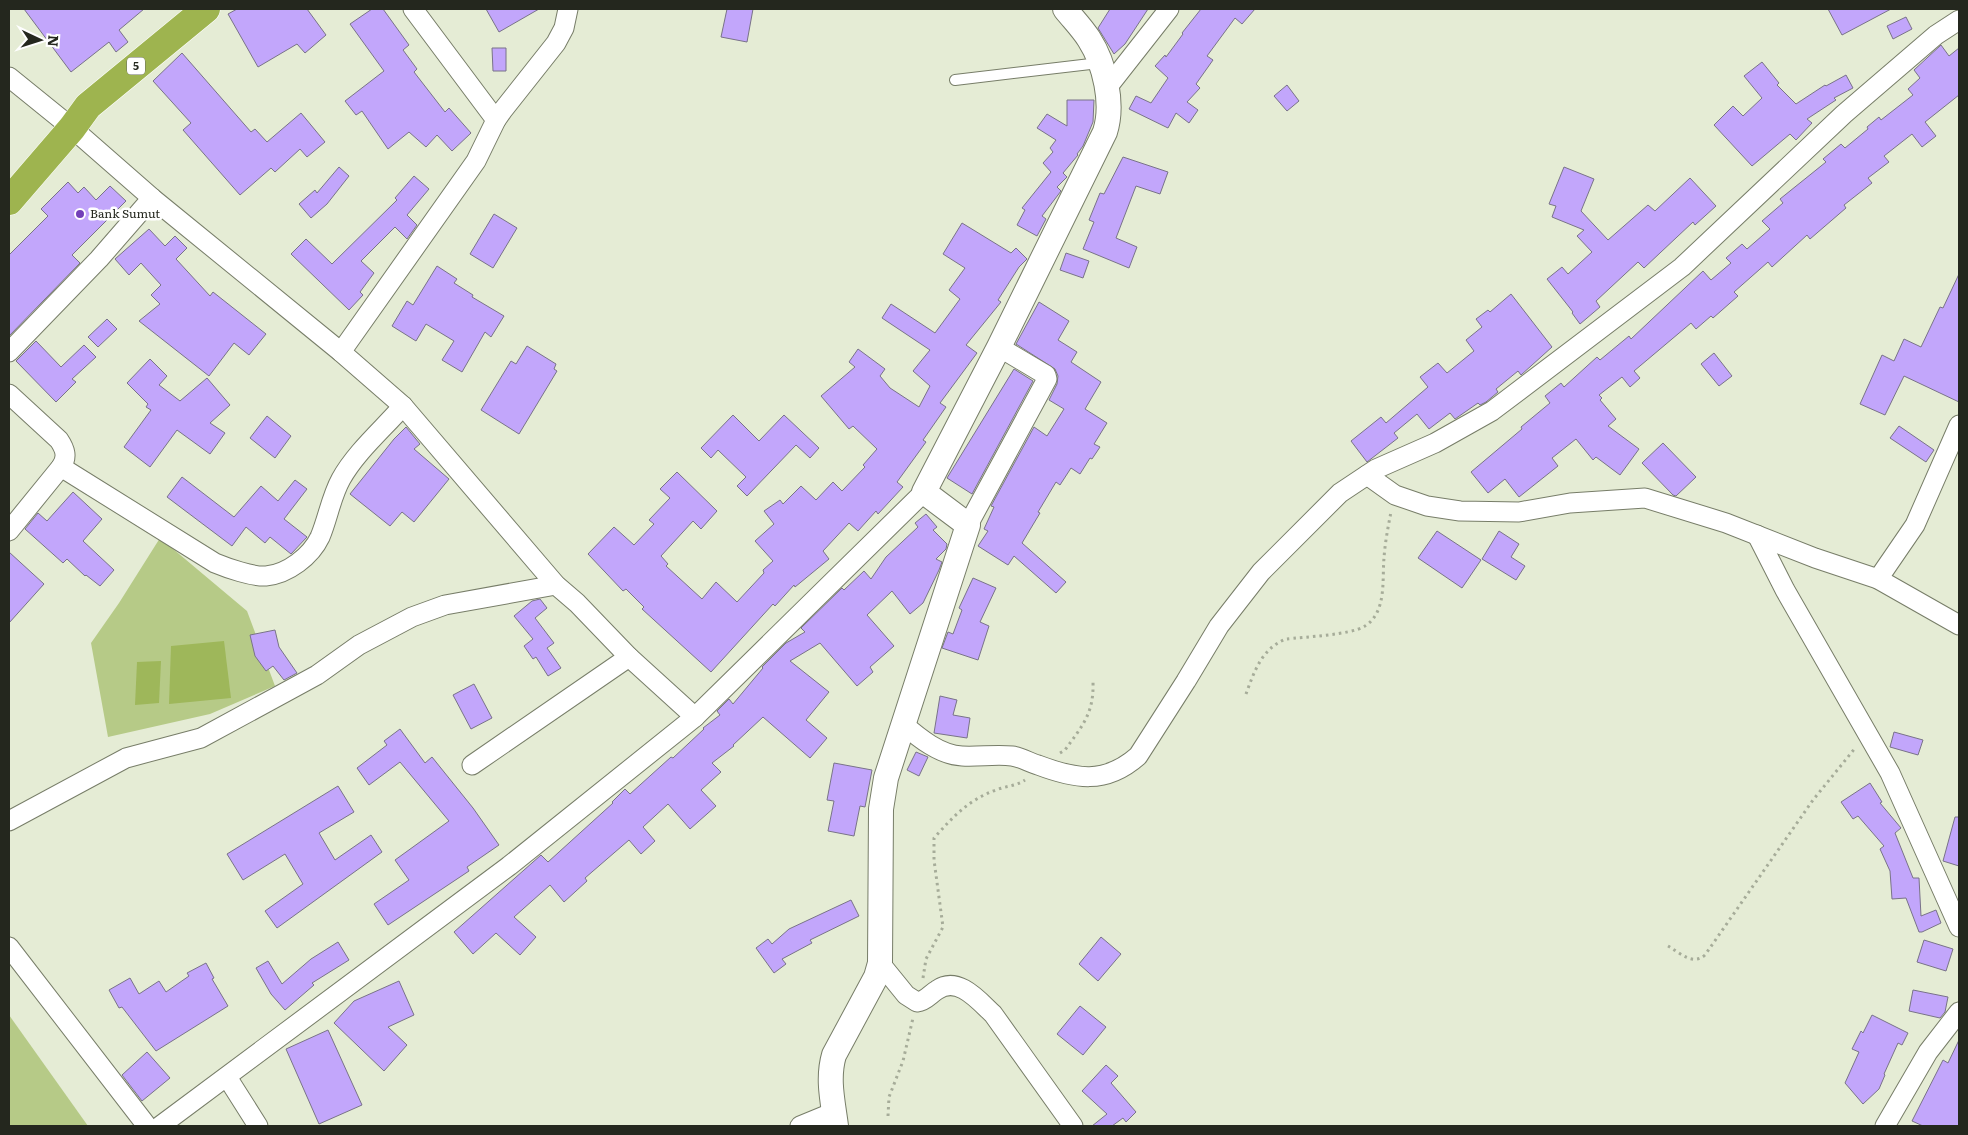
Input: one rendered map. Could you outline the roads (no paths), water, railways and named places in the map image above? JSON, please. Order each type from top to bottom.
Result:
[{"type":"highway","name":"5","points":[[9,201],[72,128],[88,106],[206,9]]},
{"type":"highway","name":"5","points":[[72,128],[96,116],[221,9]]},
{"type":"street","points":[[413,9],[496,120]]},
{"type":"street","points":[[341,352],[476,161],[496,120],[556,43],[564,28],[568,9]]},
{"type":"street","points":[[160,1126],[509,866],[695,717],[924,492],[999,347],[1104,132],[1108,120],[1110,104],[1099,62],[1089,40],[1065,9]]},
{"type":"street","points":[[1107,88],[1170,9]]},
{"type":"street","points":[[903,724],[924,742],[950,754],[962,756],[1013,756],[1074,777],[1093,777],[1114,772],[1131,762],[1138,756],[1176,698],[1219,626],[1261,572],[1340,493],[1376,469],[1435,443],[1492,411],[1682,267],[1844,114],[1936,35],[1959,20]]},
{"type":"street","points":[[9,76],[152,198],[341,352],[404,406],[556,585],[577,603],[629,658],[695,717]]},
{"type":"street","points":[[9,352],[99,259],[152,198]]},
{"type":"street","points":[[800,1126],[835,1119],[830,1068],[834,1056],[876,977],[880,963],[881,809],[886,778],[968,525],[1047,379],[1046,375],[999,347]]},
{"type":"street","points":[[9,394],[59,440],[64,447],[66,455],[62,467],[9,531]]},
{"type":"street","points":[[62,467],[215,563],[229,569],[266,576],[287,569],[309,554],[320,538],[340,481],[349,466],[404,406]]},
{"type":"street","points":[[1878,579],[1915,525],[1959,425]]},
{"type":"street","points":[[1367,475],[1395,495],[1426,506],[1460,511],[1519,512],[1570,503],[1645,498],[1697,513],[1815,558],[1878,579],[1956,620]]},
{"type":"street","points":[[924,492],[968,525]]},
{"type":"street","points":[[1756,535],[1785,590],[1890,773],[1959,927]]},
{"type":"street","points":[[9,821],[126,758],[201,738],[317,675],[359,645],[412,617],[444,605],[556,585]]},
{"type":"street","points":[[472,765],[629,658]]},
{"type":"street","points":[[9,947],[147,1126]]},
{"type":"street","points":[[880,963],[906,994],[917,1002],[926,999],[944,986],[951,984],[961,988],[977,999],[993,1014],[1073,1126]]},
{"type":"street","points":[[1886,1126],[1928,1052],[1959,1012]]},
{"type":"street","points":[[227,1077],[258,1126]]},
{"type":"lane","points":[[955,80],[1099,62]]},
{"type":"place","name":"Bank Sumut","points":[[80,214]]}]
